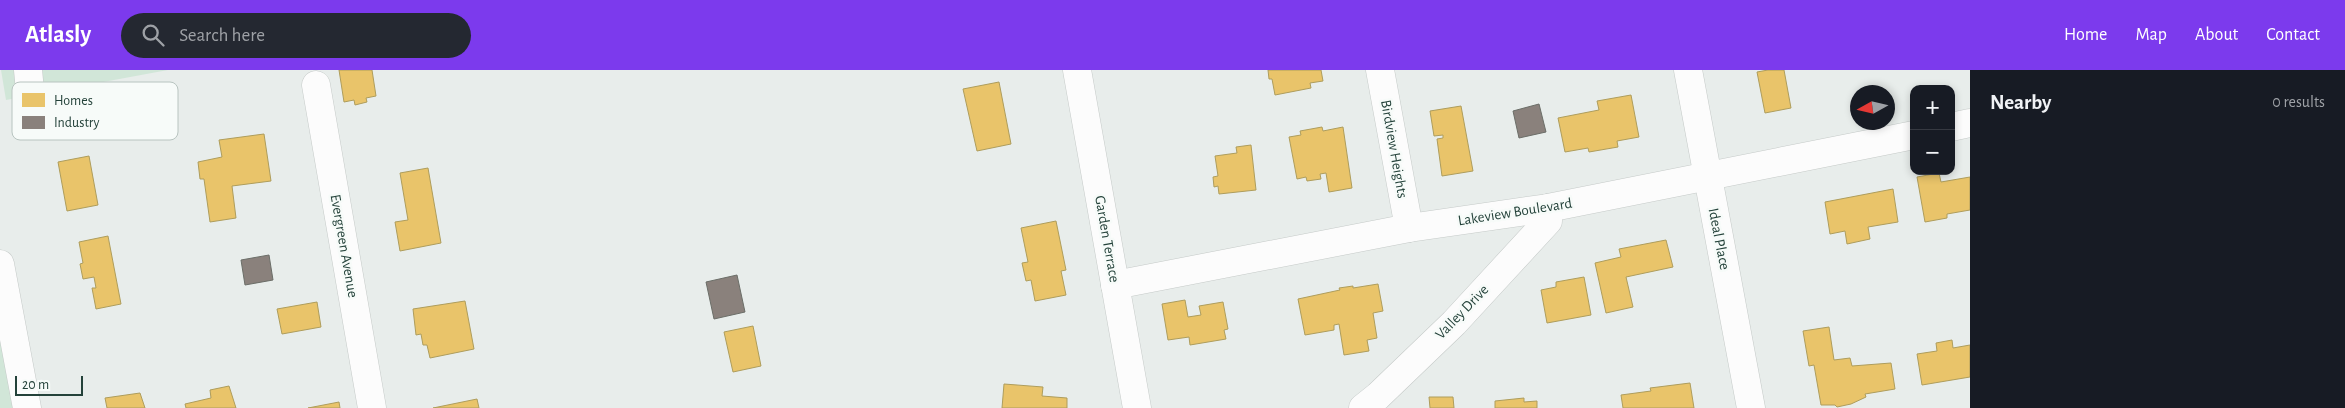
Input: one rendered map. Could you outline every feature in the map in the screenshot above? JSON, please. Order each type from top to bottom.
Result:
[{"type":"street","name":"Garden Terrace","points":[[1077,70],[1137,408]]},
{"type":"street","name":"Birdview Heights","points":[[1380,70],[1409,228]]},
{"type":"street","name":"Ideal Place","points":[[1688,70],[1751,408]]},
{"type":"street","name":"Evergreen Avenue","points":[[316,85],[372,408]]},
{"type":"street","points":[[1955,126],[1970,124]]},
{"type":"street","name":"Lakeview Boulevard","points":[[1115,285],[1409,228],[1548,208],[1910,136]]},
{"type":"street","name":"Valley Drive","points":[[1363,408],[1378,396],[1467,308],[1548,220],[1548,208]]},
{"type":"street","points":[[0,264],[27,408]]},
{"type":"green space","points":[[1,70],[168,70],[103,82],[12,82],[12,99],[6,100]]},
{"type":"green space","points":[[0,270],[23,408],[0,408]]},
{"type":"building: Homes","points":[[339,70],[372,70],[376,96],[366,98],[367,102],[355,105],[354,100],[344,102]]},
{"type":"building: Homes","points":[[1268,70],[1321,70],[1323,81],[1310,83],[1311,88],[1275,95]]},
{"type":"building: Homes","points":[[1784,70],[1791,108],[1765,113],[1757,72]]},
{"type":"building: Homes","points":[[999,82],[1011,144],[977,151],[963,89]]},
{"type":"building: Homes","points":[[1631,95],[1639,137],[1617,141],[1618,147],[1589,152],[1588,148],[1565,152],[1558,118],[1599,110],[1597,101]]},
{"type":"building: Homes","points":[[1461,106],[1473,171],[1442,176],[1437,139],[1443,138],[1443,135],[1434,136],[1430,111]]},
{"type":"building: Homes","points":[[1322,127],[1323,131],[1343,127],[1352,188],[1329,192],[1326,173],[1320,174],[1321,179],[1307,181],[1306,177],[1297,179],[1289,137],[1301,135],[1300,131]]},
{"type":"building: Homes","points":[[264,134],[271,181],[232,186],[236,218],[210,222],[204,179],[200,179],[198,162],[222,157],[219,140]]},
{"type":"building: Homes","points":[[1251,145],[1256,190],[1219,194],[1218,186],[1214,187],[1213,177],[1218,176],[1215,156],[1237,153],[1236,147]]},
{"type":"building: Homes","points":[[89,156],[98,205],[67,211],[58,162]]},
{"type":"building: Homes","points":[[428,168],[441,243],[400,251],[395,222],[408,220],[400,173]]},
{"type":"building: Homes","points":[[1939,175],[1941,182],[1970,177],[1970,210],[1947,214],[1947,218],[1925,222],[1917,177]]},
{"type":"building: Homes","points":[[1893,189],[1898,222],[1868,227],[1870,239],[1847,244],[1845,231],[1830,234],[1825,202]]},
{"type":"building: Homes","points":[[1056,221],[1066,270],[1061,271],[1066,295],[1035,301],[1031,280],[1026,281],[1022,263],[1028,262],[1021,228]]},
{"type":"building: Homes","points":[[108,236],[121,304],[96,309],[92,288],[96,288],[94,277],[83,279],[80,264],[83,263],[79,242]]},
{"type":"building: Homes","points":[[1666,240],[1673,267],[1626,277],[1633,307],[1606,313],[1595,263],[1621,257],[1619,249]]},
{"type":"building: Homes","points":[[1584,277],[1591,315],[1547,323],[1541,290],[1556,287],[1556,282]]},
{"type":"building: Homes","points":[[1378,284],[1383,311],[1373,313],[1377,338],[1367,340],[1369,351],[1344,355],[1339,324],[1334,325],[1334,330],[1305,335],[1298,299],[1340,290],[1339,288]]},
{"type":"building: Homes","points":[[1185,300],[1188,317],[1201,315],[1199,306],[1223,302],[1228,329],[1224,330],[1226,339],[1190,345],[1189,337],[1168,340],[1162,304]]},
{"type":"building: Homes","points":[[465,301],[474,349],[430,358],[427,345],[423,345],[421,334],[416,335],[413,309]]},
{"type":"building: Homes","points":[[317,302],[321,327],[282,334],[277,309]]},
{"type":"building: Homes","points":[[753,326],[761,366],[733,372],[724,332]]},
{"type":"building: Homes","points":[[1829,327],[1834,360],[1850,358],[1852,366],[1891,363],[1895,389],[1865,394],[1866,397],[1851,404],[1837,407],[1835,405],[1821,405],[1814,365],[1809,366],[1803,331]]},
{"type":"building: Homes","points":[[1952,340],[1953,348],[1970,345],[1970,377],[1922,385],[1917,354],[1937,351],[1936,343]]},
{"type":"building: Homes","points":[[1690,383],[1694,408],[1623,408],[1621,395],[1651,391],[1650,388]]},
{"type":"building: Homes","points":[[1004,384],[1043,387],[1042,396],[1067,398],[1067,408],[1002,408]]},
{"type":"building: Homes","points":[[229,386],[236,408],[186,408],[185,404],[211,398],[210,390]]},
{"type":"building: Homes","points":[[140,393],[145,408],[107,408],[105,398]]},
{"type":"building: Homes","points":[[1429,397],[1453,397],[1454,408],[1430,408]]},
{"type":"building: Homes","points":[[1524,398],[1524,402],[1537,401],[1537,408],[1495,408],[1495,401]]},
{"type":"building: Homes","points":[[477,399],[479,408],[433,408]]},
{"type":"building: Homes","points":[[339,402],[340,408],[308,408]]},
{"type":"building: Industry","points":[[1539,104],[1546,132],[1519,138],[1513,111]]},
{"type":"building: Industry","points":[[269,255],[273,280],[245,285],[241,260]]},
{"type":"building: Industry","points":[[737,275],[745,312],[714,319],[706,282]]}]
